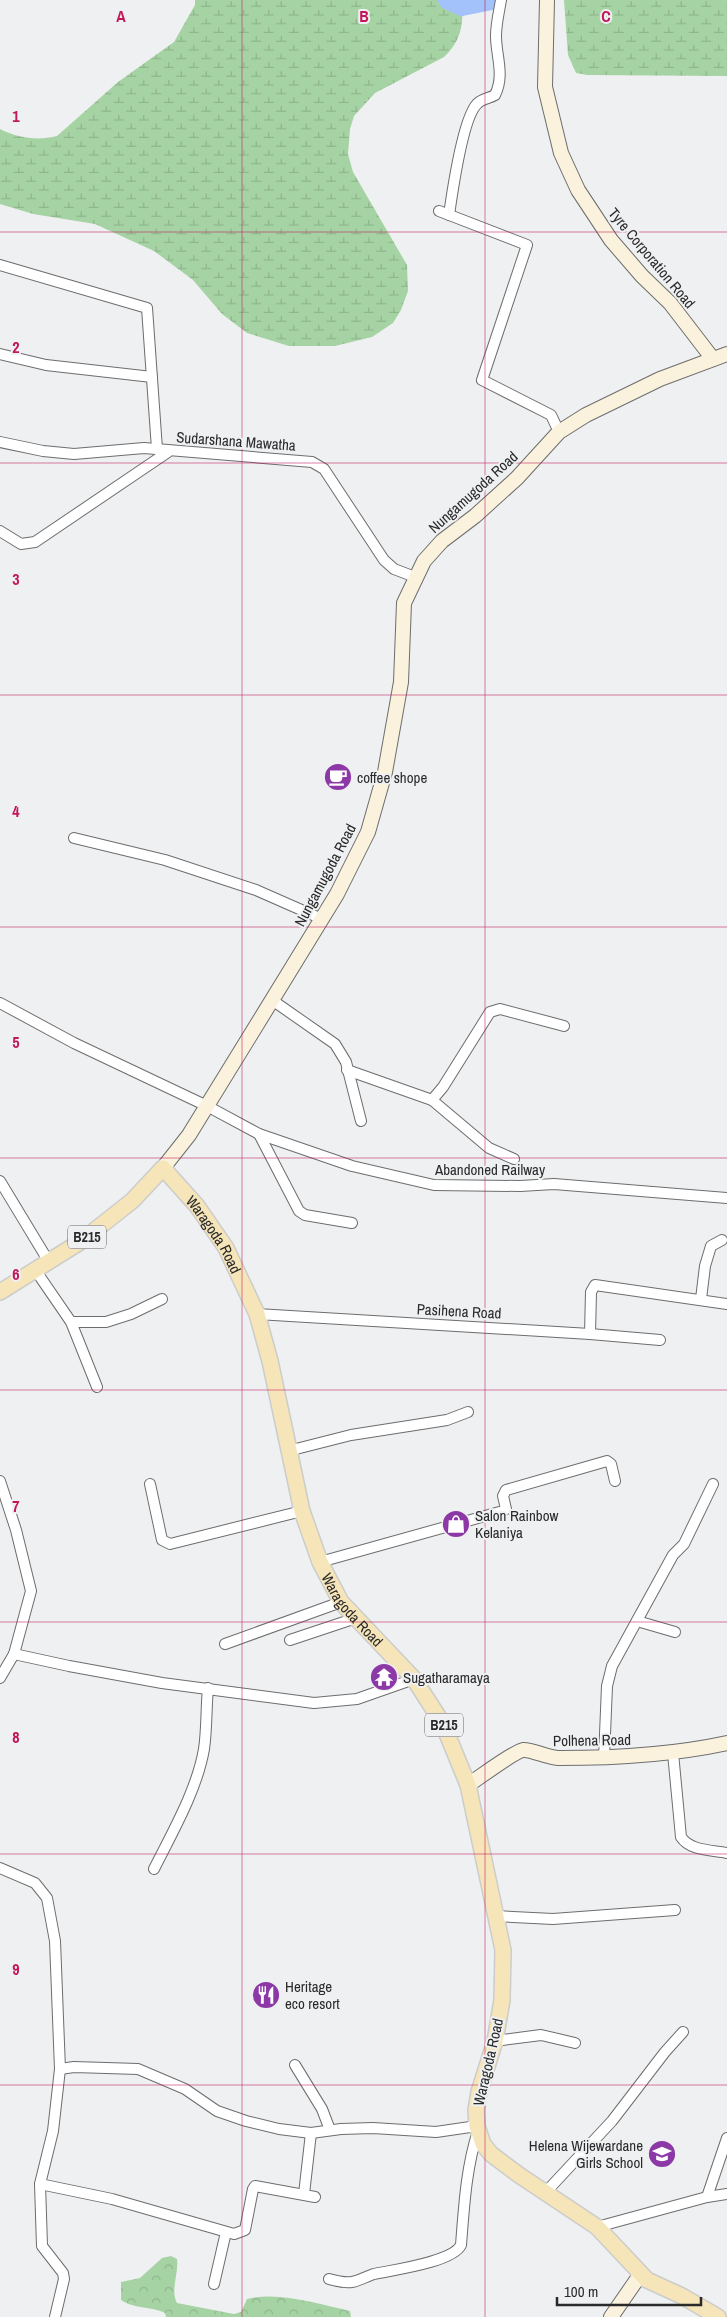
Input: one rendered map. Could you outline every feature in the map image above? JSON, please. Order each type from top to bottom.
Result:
[{"type":"main road","name":"B215","points":[[0,1292],[80,1242],[132,1201],[163,1168]]},
{"type":"main road","name":"Waragoda Road","points":[[163,1168],[197,1206],[226,1248],[257,1314],[270,1362],[302,1511],[320,1562],[341,1602],[414,1679],[443,1724],[468,1786],[495,1916],[502,1960],[502,2000],[495,2041],[479,2092],[476,2110],[477,2129]]},
{"type":"main road","points":[[477,2129],[491,2154],[597,2227],[640,2275],[718,2317]]},
{"type":"street","name":"Tyre Corporation Road","points":[[547,0],[545,87],[561,153],[578,190],[610,240],[670,304],[714,358]]},
{"type":"street","points":[[500,4],[496,37],[500,70],[498,88],[495,95],[479,102],[474,109],[459,152],[444,213],[527,245],[482,380],[551,414],[559,432]]},
{"type":"street","points":[[0,265],[147,308],[156,449]]},
{"type":"street","points":[[0,354],[46,365],[152,378]]},
{"type":"street","name":"Nungamugoda Road","points":[[163,1168],[207,1106],[322,919],[337,894],[368,832],[385,772],[401,682],[404,603],[424,561],[442,541],[475,516],[517,478],[559,432],[586,415],[652,384],[727,354]]},
{"type":"street","name":"Sudarshana Mawatha","points":[[0,442],[43,451],[74,454],[156,449],[168,452],[312,462],[324,470],[384,560],[394,569],[415,577]]},
{"type":"street","points":[[0,532],[21,544],[35,542],[168,452]]},
{"type":"street","points":[[74,838],[165,860],[256,890],[322,919]]},
{"type":"street","points":[[272,1000],[335,1044],[346,1062],[361,1122]]},
{"type":"street","name":"Abandoned Railway","points":[[0,1003],[91,1052],[207,1106],[259,1134],[352,1166],[434,1185],[520,1186],[554,1184],[727,1198]]},
{"type":"street","points":[[432,1100],[444,1087],[490,1012],[500,1009],[564,1026]]},
{"type":"street","points":[[347,1070],[432,1100],[489,1148],[514,1158]]},
{"type":"street","points":[[259,1134],[299,1211],[305,1215],[352,1223]]},
{"type":"street","points":[[0,1180],[49,1262]]},
{"type":"street","points":[[701,1299],[705,1266],[711,1246],[722,1240]]},
{"type":"street","points":[[36,1271],[72,1322],[97,1387]]},
{"type":"street","points":[[590,1334],[591,1292],[595,1286],[727,1304]]},
{"type":"street","points":[[72,1322],[106,1322],[131,1314],[162,1298]]},
{"type":"street","name":"Pasihena Road","points":[[257,1314],[660,1340]]},
{"type":"street","points":[[288,1451],[351,1435],[447,1420],[468,1412]]},
{"type":"street","points":[[320,1562],[503,1511],[506,1509],[503,1496],[506,1490],[607,1461],[611,1464],[615,1481]]},
{"type":"street","points":[[0,1481],[16,1530],[31,1591],[14,1654],[0,1678]]},
{"type":"street","points":[[150,1484],[164,1543],[170,1544],[302,1511]]},
{"type":"street","points":[[604,1758],[607,1686],[612,1666],[673,1555],[684,1544],[713,1484]]},
{"type":"street","points":[[225,1644],[341,1602]]},
{"type":"street","points":[[290,1640],[356,1618]]},
{"type":"street","points":[[638,1621],[675,1632]]},
{"type":"street","points":[[14,1654],[162,1683],[314,1703],[357,1699],[414,1679]]},
{"type":"street","points":[[154,1869],[181,1813],[204,1750],[208,1688]]},
{"type":"street","name":"Polhena Road","points":[[468,1786],[513,1753],[525,1749],[550,1758],[604,1758],[673,1752],[727,1743]]},
{"type":"street","points":[[673,1752],[681,1837],[685,1843],[691,1846],[727,1853]]},
{"type":"street","points":[[0,1868],[35,1883],[47,1898],[55,1941],[60,2069],[53,2131],[40,2184],[42,2246],[63,2273],[64,2279],[55,2317]]},
{"type":"street","points":[[495,1916],[553,1919],[675,1910]]},
{"type":"street","points":[[545,2193],[612,2120],[683,2032]]},
{"type":"street","points":[[495,2041],[541,2035],[575,2043]]},
{"type":"street","points":[[295,2066],[322,2109],[330,2130]]},
{"type":"street","points":[[60,2069],[138,2069],[185,2088],[217,2111],[271,2127],[311,2133],[373,2128],[436,2132],[477,2129],[467,2179],[459,2250],[455,2254],[373,2274],[353,2282],[329,2279]]},
{"type":"street","points":[[304,2194],[311,2133]]},
{"type":"street","points":[[707,2197],[727,2138]]},
{"type":"street","points":[[40,2184],[112,2199],[234,2234],[246,2230],[255,2186],[315,2197]]},
{"type":"street","points":[[597,2227],[707,2197],[727,2194]]},
{"type":"street","points":[[214,2284],[226,2232]]},
{"type":"street","points":[[611,2317],[640,2275]]},
{"type":"green space","points":[[195,0],[460,0],[462,24],[458,38],[450,51],[444,57],[375,93],[354,116],[350,129],[348,154],[353,172],[407,265],[408,291],[401,310],[393,323],[372,337],[335,346],[289,346],[247,333],[222,314],[193,280],[154,251],[95,224],[33,214],[0,204],[0,129],[28,138],[57,136],[118,82],[174,42],[195,5]]},
{"type":"green space","points":[[564,0],[727,0],[727,76],[587,75],[576,73],[568,55]]},
{"type":"green space","points":[[171,2256],[177,2259],[174,2293],[177,2303],[234,2314],[241,2312],[247,2299],[285,2297],[350,2311],[351,2317],[166,2317],[165,2313],[160,2311],[131,2305],[121,2300],[121,2282],[140,2278],[162,2258]]},
{"type":"waterway","points":[[447,0],[462,7],[497,0]]},
{"type":"place","name":"coffee shope","points":[[338,777]]},
{"type":"place","name":"Salon Rainbow Kelaniya","points":[[456,1524]]},
{"type":"place","name":"Sugatharamaya","points":[[384,1677]]},
{"type":"place","name":"Heritage eco resort","points":[[266,1995]]},
{"type":"place","name":"Helena Wijewardane Girls School","points":[[662,2154]]}]
